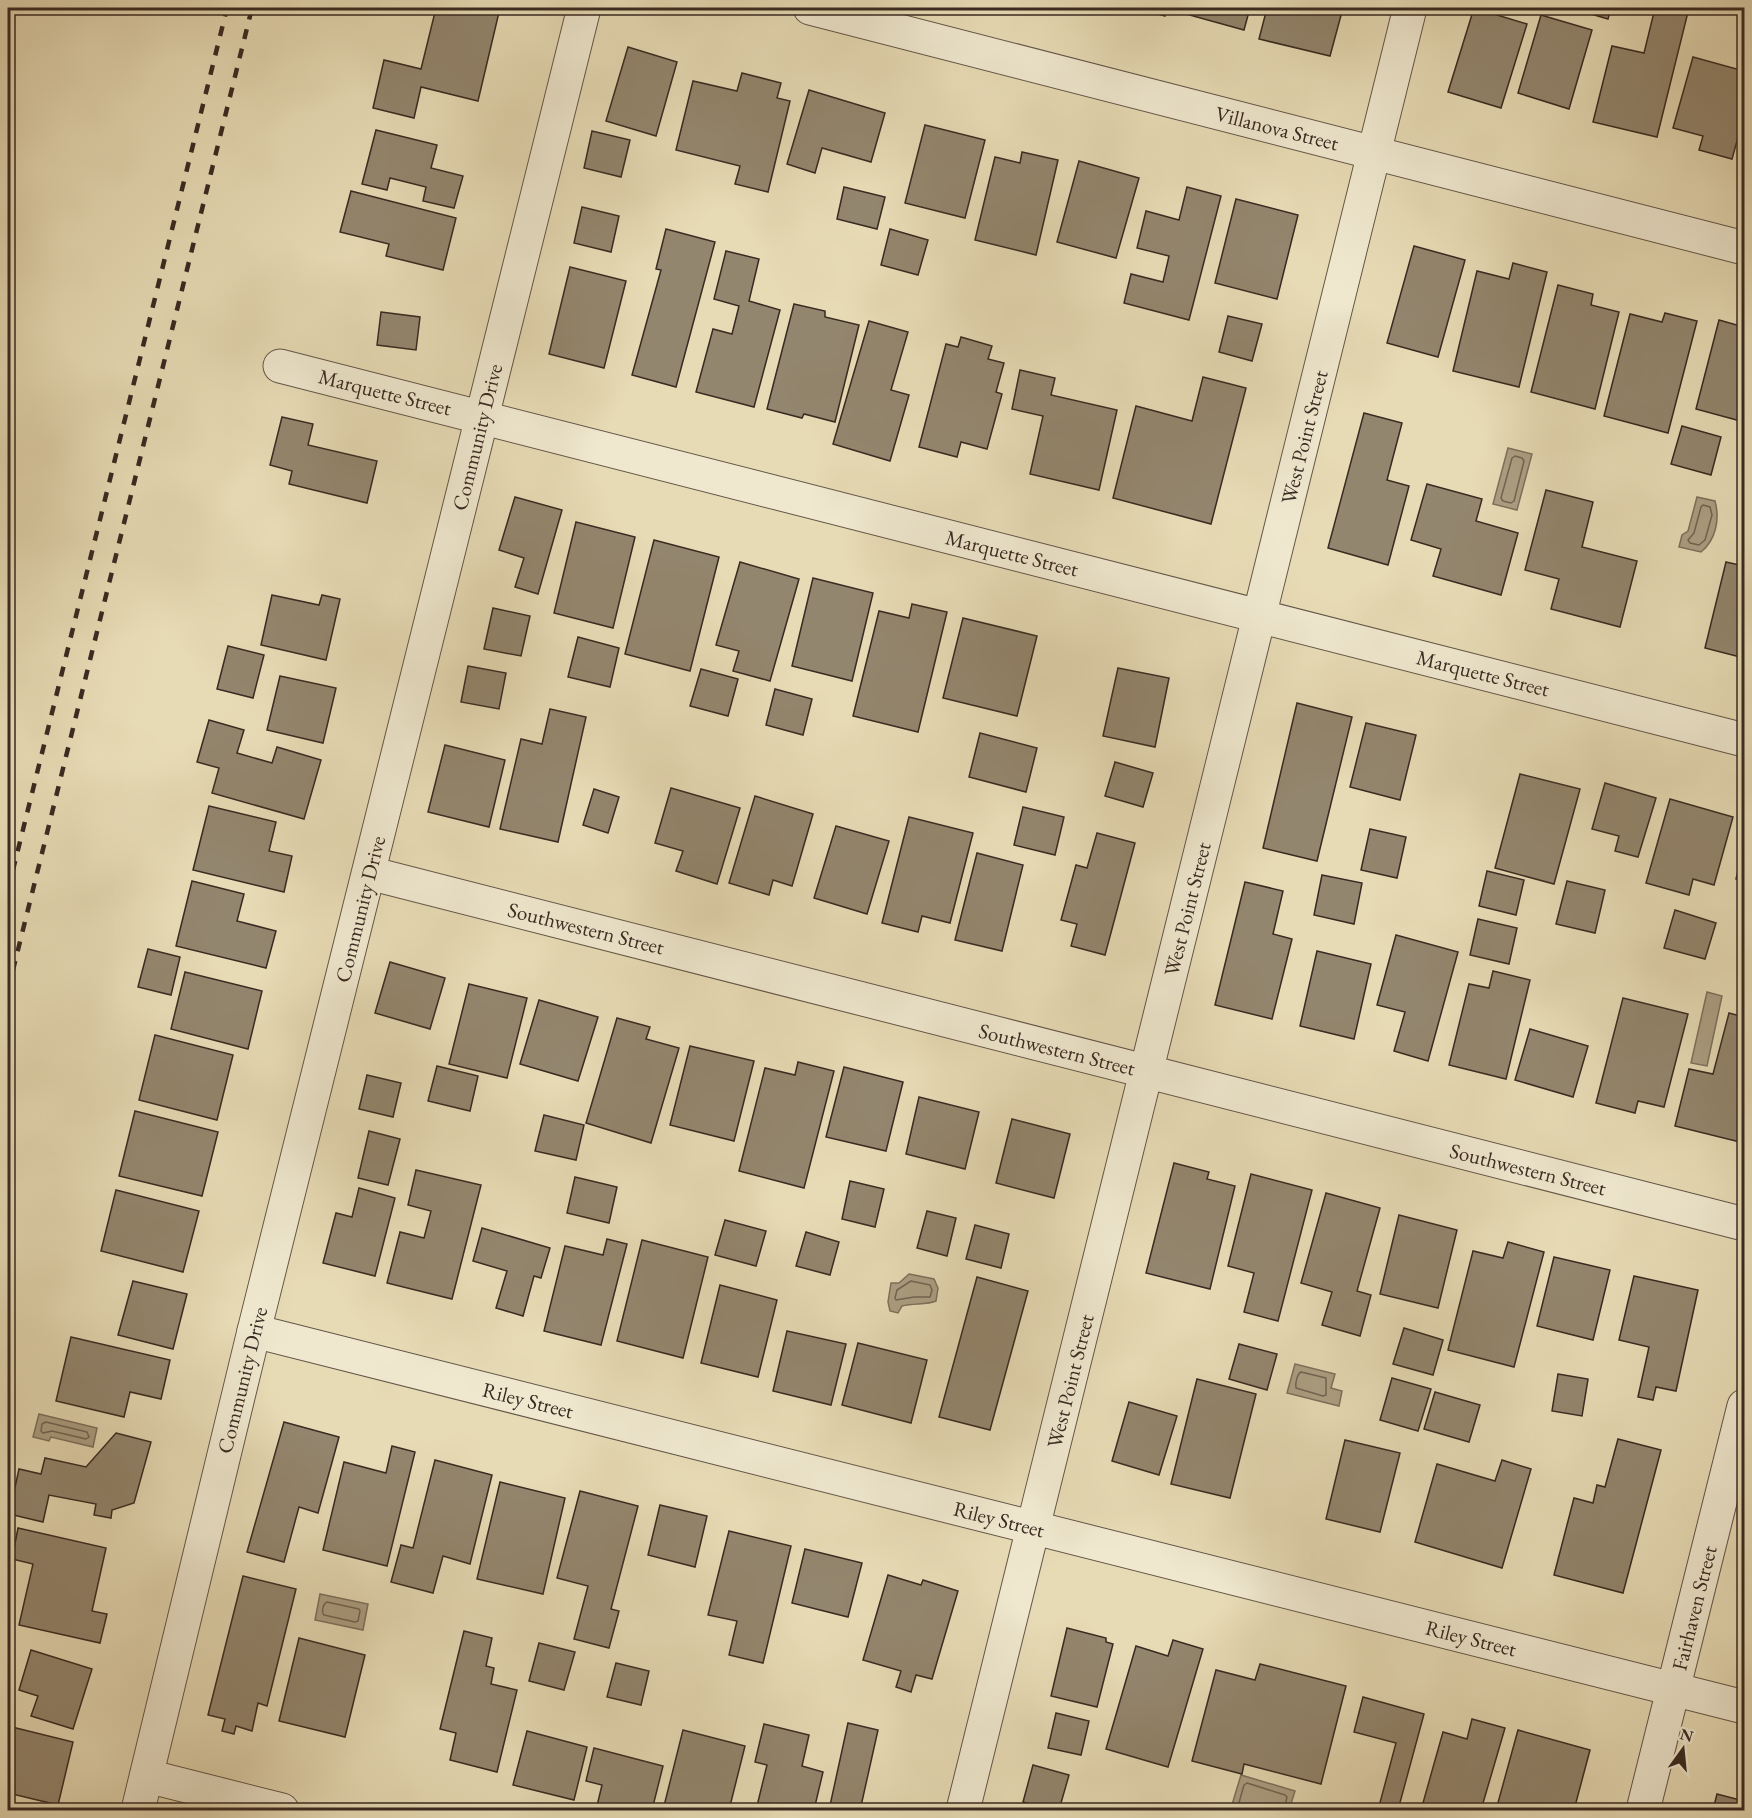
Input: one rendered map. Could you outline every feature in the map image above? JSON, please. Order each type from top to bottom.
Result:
[{"type":"street","name":"Community Drive","points":[[138,1810],[254,1331],[584,8]]},
{"type":"street","name":"Villanova Street","points":[[810,8],[1744,248]]},
{"type":"street","name":"West Point Street","points":[[963,1810],[1410,8]]},
{"type":"street","name":"Marquette Street","points":[[280,366],[1744,740]]},
{"type":"street","name":"Southwestern Street","points":[[369,873],[1744,1224]]},
{"type":"street","name":"Riley Street","points":[[254,1331],[1744,1707]]},
{"type":"street","name":"Fairhaven Street","points":[[1643,1810],[1744,1406]]},
{"type":"street","points":[[147,1776],[282,1810]]},
{"type":"water","points":[[1508,448],[1532,454],[1517,510],[1493,504]]},
{"type":"water","points":[[1697,497],[1715,501],[1717,515],[1710,542],[1701,552],[1679,547],[1682,535],[1688,531]]},
{"type":"water","points":[[1707,992],[1722,996],[1707,1066],[1691,1063]]},
{"type":"water","points":[[909,1274],[934,1279],[938,1288],[936,1301],[902,1306],[898,1313],[890,1311],[888,1302],[891,1283],[899,1283]]},
{"type":"water","points":[[1295,1364],[1335,1374],[1331,1388],[1342,1391],[1339,1406],[1287,1393]]},
{"type":"water","points":[[39,1414],[97,1428],[93,1447],[51,1437],[49,1441],[33,1437]]},
{"type":"water","points":[[320,1594],[368,1604],[363,1630],[315,1620]]},
{"type":"water","points":[[1241,1775],[1295,1791],[1289,1810],[1231,1808]]},
{"type":"building","points":[[436,8],[500,8],[478,101],[421,87],[414,118],[373,108],[384,60],[421,69]]},
{"type":"building","points":[[1137,8],[1167,8],[1165,16]]},
{"type":"building","points":[[1188,8],[1250,8],[1244,30],[1186,14]]},
{"type":"building","points":[[1267,8],[1343,8],[1330,56],[1259,39]]},
{"type":"building","points":[[1474,8],[1527,24],[1501,108],[1448,92]]},
{"type":"building","points":[[1571,8],[1611,8],[1608,19]]},
{"type":"building","points":[[1655,8],[1689,8],[1657,137],[1593,122],[1612,46],[1644,53]]},
{"type":"building","points":[[1541,15],[1592,30],[1569,109],[1518,93]]},
{"type":"building","points":[[628,47],[677,62],[656,136],[606,121]]},
{"type":"building","points":[[1693,57],[1744,71],[1744,116],[1732,159],[1699,150],[1703,136],[1673,128]]},
{"type":"building","points":[[742,73],[781,83],[777,98],[790,101],[768,192],[735,184],[740,166],[676,150],[693,81],[737,91]]},
{"type":"building","points":[[809,90],[885,113],[871,162],[822,148],[815,173],[787,164]]},
{"type":"building","points":[[925,125],[985,140],[965,218],[905,203]]},
{"type":"building","points":[[376,130],[437,145],[431,168],[463,176],[454,208],[423,201],[426,187],[390,178],[387,190],[362,184]]},
{"type":"building","points":[[592,131],[630,140],[621,177],[584,168]]},
{"type":"building","points":[[1022,152],[1058,160],[1036,255],[975,240],[995,157],[1020,163]]},
{"type":"building","points":[[1079,161],[1139,178],[1116,258],[1057,242]]},
{"type":"building","points":[[844,187],[885,197],[877,229],[837,219]]},
{"type":"building","points":[[1187,187],[1221,196],[1189,320],[1124,303],[1131,274],[1163,282],[1169,256],[1137,248],[1146,211],[1179,220]]},
{"type":"building","points":[[351,191],[456,218],[443,270],[386,256],[389,244],[340,232]]},
{"type":"building","points":[[1236,199],[1298,215],[1277,299],[1215,283]]},
{"type":"building","points":[[582,207],[619,216],[611,252],[574,243]]},
{"type":"building","points":[[666,229],[715,242],[676,387],[632,375],[661,270],[656,269]]},
{"type":"building","points":[[890,229],[928,240],[918,275],[881,265]]},
{"type":"building","points":[[1414,246],[1465,260],[1438,357],[1387,343]]},
{"type":"building","points":[[726,251],[759,259],[749,301],[780,310],[754,407],[696,392],[713,329],[732,334],[739,306],[714,299]]},
{"type":"building","points":[[1513,263],[1547,272],[1519,387],[1453,371],[1477,271],[1509,279]]},
{"type":"building","points":[[570,267],[626,281],[604,368],[549,354]]},
{"type":"building","points":[[1558,285],[1593,294],[1591,305],[1619,312],[1595,409],[1531,392]]},
{"type":"building","points":[[794,304],[825,311],[825,317],[859,325],[835,422],[804,414],[802,418],[767,409]]},
{"type":"building","points":[[381,312],[420,317],[416,350],[377,345]]},
{"type":"building","points":[[1665,313],[1697,321],[1668,433],[1604,416],[1630,314],[1662,322]]},
{"type":"building","points":[[1228,316],[1262,324],[1252,361],[1219,352]]},
{"type":"building","points":[[1719,320],[1744,327],[1744,422],[1696,409]]},
{"type":"building","points":[[869,321],[908,332],[891,390],[909,395],[890,461],[833,444]]},
{"type":"building","points":[[961,337],[992,346],[988,359],[1004,363],[996,392],[1002,394],[987,449],[961,442],[957,457],[919,447],[946,344],[958,347]]},
{"type":"building","points":[[1020,370],[1055,378],[1051,395],[1117,410],[1099,490],[1030,474],[1043,416],[1012,409]]},
{"type":"building","points":[[1203,377],[1246,388],[1211,524],[1113,498],[1136,406],[1192,421]]},
{"type":"building","points":[[1364,413],[1402,423],[1387,480],[1409,486],[1388,565],[1328,548]]},
{"type":"building","points":[[282,417],[313,424],[308,445],[377,461],[367,503],[289,484],[292,471],[270,465]]},
{"type":"building","points":[[1682,426],[1721,437],[1711,475],[1671,464]]},
{"type":"building","points":[[1427,484],[1482,499],[1476,521],[1518,533],[1501,595],[1433,576],[1441,549],[1411,540]]},
{"type":"building","points":[[1546,490],[1593,502],[1582,547],[1637,561],[1620,627],[1551,609],[1559,579],[1525,570]]},
{"type":"building","points":[[515,497],[562,510],[538,594],[515,587],[524,558],[499,550]]},
{"type":"building","points":[[576,522],[635,537],[613,628],[554,613]]},
{"type":"building","points":[[654,540],[719,557],[690,671],[625,654]]},
{"type":"building","points":[[740,562],[799,579],[770,681],[733,671],[739,651],[716,645]]},
{"type":"building","points":[[1726,562],[1744,566],[1744,658],[1705,648]]},
{"type":"building","points":[[813,578],[873,593],[852,681],[792,666]]},
{"type":"building","points":[[272,595],[319,605],[322,595],[340,599],[326,660],[261,645]]},
{"type":"building","points":[[912,604],[947,612],[918,732],[853,716],[879,611],[909,618]]},
{"type":"building","points":[[493,608],[530,616],[521,656],[484,649]]},
{"type":"building","points":[[963,618],[1037,636],[1017,716],[943,698]]},
{"type":"building","points":[[578,637],[619,648],[610,687],[568,677]]},
{"type":"building","points":[[228,646],[264,655],[253,698],[217,689]]},
{"type":"building","points":[[468,666],[506,673],[499,709],[461,702]]},
{"type":"building","points":[[1118,668],[1169,678],[1155,747],[1103,736]]},
{"type":"building","points":[[701,669],[738,679],[728,716],[690,706]]},
{"type":"building","points":[[280,676],[336,688],[323,743],[267,730]]},
{"type":"building","points":[[775,689],[812,699],[803,735],[766,725]]},
{"type":"building","points":[[1297,703],[1352,717],[1317,861],[1263,848]]},
{"type":"building","points":[[550,709],[586,717],[558,842],[500,829],[521,739],[542,744]]},
{"type":"building","points":[[209,720],[244,730],[237,753],[272,763],[277,747],[321,760],[304,819],[212,793],[219,768],[197,762]]},
{"type":"building","points":[[1366,723],[1416,735],[1400,800],[1350,787]]},
{"type":"building","points":[[980,733],[1037,748],[1026,792],[969,777]]},
{"type":"building","points":[[445,745],[505,760],[489,827],[428,812]]},
{"type":"building","points":[[1115,762],[1153,773],[1143,807],[1105,796]]},
{"type":"building","points":[[1520,774],[1580,789],[1554,884],[1495,868]]},
{"type":"building","points":[[1605,783],[1656,798],[1638,857],[1615,851],[1619,836],[1592,829]]},
{"type":"building","points":[[671,788],[740,808],[717,884],[676,871],[683,851],[655,843]]},
{"type":"building","points":[[594,789],[619,797],[608,833],[583,825]]},
{"type":"building","points":[[755,796],[813,814],[792,886],[773,880],[769,895],[729,883]]},
{"type":"building","points":[[1670,799],[1733,817],[1714,885],[1693,879],[1689,895],[1646,883]]},
{"type":"building","points":[[209,806],[276,822],[269,851],[292,856],[284,892],[193,870]]},
{"type":"building","points":[[1023,807],[1064,817],[1055,855],[1014,845]]},
{"type":"building","points":[[909,817],[973,833],[950,923],[922,916],[918,932],[882,923]]},
{"type":"building","points":[[836,826],[889,841],[867,914],[814,898]]},
{"type":"building","points":[[1370,829],[1406,837],[1397,878],[1361,870]]},
{"type":"building","points":[[1097,833],[1135,843],[1105,955],[1071,946],[1077,924],[1061,920],[1076,865],[1087,868]]},
{"type":"building","points":[[1744,846],[1744,882],[1736,879]]},
{"type":"building","points":[[977,853],[1023,865],[1002,951],[955,940]]},
{"type":"building","points":[[1487,871],[1524,880],[1516,915],[1479,906]]},
{"type":"building","points":[[1322,875],[1362,883],[1354,924],[1314,915]]},
{"type":"building","points":[[192,881],[244,894],[237,921],[276,931],[266,968],[176,946]]},
{"type":"building","points":[[1567,881],[1605,890],[1595,933],[1556,924]]},
{"type":"building","points":[[1245,882],[1283,891],[1273,934],[1292,939],[1272,1019],[1215,1005]]},
{"type":"building","points":[[1675,910],[1716,923],[1705,959],[1664,948]]},
{"type":"building","points":[[1478,919],[1517,928],[1509,964],[1470,955]]},
{"type":"building","points":[[1396,935],[1458,952],[1428,1061],[1394,1051],[1405,1012],[1377,1005]]},
{"type":"building","points":[[148,949],[180,957],[171,995],[138,987]]},
{"type":"building","points":[[1317,951],[1371,964],[1354,1039],[1300,1026]]},
{"type":"building","points":[[390,962],[445,978],[430,1029],[375,1013]]},
{"type":"building","points":[[1493,971],[1530,980],[1506,1079],[1449,1065],[1469,984],[1489,988]]},
{"type":"building","points":[[185,972],[262,991],[248,1049],[171,1029]]},
{"type":"building","points":[[469,984],[527,998],[507,1078],[449,1064]]},
{"type":"building","points":[[1623,998],[1688,1014],[1664,1107],[1638,1101],[1635,1113],[1596,1103]]},
{"type":"building","points":[[539,1000],[598,1017],[578,1081],[520,1064]]},
{"type":"building","points":[[1729,1013],[1744,1017],[1744,1143],[1675,1126],[1689,1069],[1713,1074]]},
{"type":"building","points":[[617,1018],[650,1027],[646,1039],[679,1048],[651,1143],[586,1123]]},
{"type":"building","points":[[1530,1029],[1588,1046],[1573,1097],[1515,1080]]},
{"type":"building","points":[[155,1035],[233,1055],[217,1120],[139,1100]]},
{"type":"building","points":[[690,1046],[754,1061],[734,1141],[670,1125]]},
{"type":"building","points":[[798,1062],[834,1071],[804,1188],[739,1171],[765,1068],[795,1075]]},
{"type":"building","points":[[437,1066],[478,1076],[470,1111],[428,1101]]},
{"type":"building","points":[[844,1067],[903,1082],[886,1151],[826,1137]]},
{"type":"building","points":[[367,1075],[401,1083],[393,1117],[359,1109]]},
{"type":"building","points":[[919,1097],[979,1112],[965,1169],[906,1154]]},
{"type":"building","points":[[135,1111],[218,1132],[202,1196],[119,1176]]},
{"type":"building","points":[[544,1115],[584,1125],[576,1160],[535,1151]]},
{"type":"building","points":[[1012,1119],[1070,1134],[1054,1198],[996,1183]]},
{"type":"building","points":[[369,1131],[400,1139],[388,1185],[358,1178]]},
{"type":"building","points":[[1174,1163],[1209,1172],[1207,1179],[1235,1186],[1210,1289],[1146,1273]]},
{"type":"building","points":[[416,1170],[481,1185],[452,1299],[387,1283],[400,1232],[424,1238],[431,1211],[408,1205]]},
{"type":"building","points":[[1251,1174],[1312,1190],[1278,1321],[1244,1312],[1254,1273],[1228,1266]]},
{"type":"building","points":[[575,1177],[617,1187],[609,1223],[567,1213]]},
{"type":"building","points":[[850,1181],[884,1189],[875,1227],[842,1219]]},
{"type":"building","points":[[359,1188],[395,1198],[375,1276],[323,1263],[336,1213],[352,1217]]},
{"type":"building","points":[[116,1190],[199,1211],[183,1272],[101,1251]]},
{"type":"building","points":[[1326,1193],[1380,1208],[1357,1291],[1371,1295],[1360,1336],[1322,1325],[1332,1292],[1301,1283]]},
{"type":"building","points":[[927,1211],[956,1218],[947,1256],[917,1248]]},
{"type":"building","points":[[1399,1215],[1457,1230],[1438,1308],[1380,1294]]},
{"type":"building","points":[[725,1220],[766,1231],[756,1266],[715,1255]]},
{"type":"building","points":[[975,1225],[1009,1234],[1001,1268],[966,1259]]},
{"type":"building","points":[[482,1228],[550,1248],[541,1278],[534,1276],[523,1316],[496,1308],[507,1271],[473,1261]]},
{"type":"building","points":[[806,1232],[839,1242],[830,1275],[796,1266]]},
{"type":"building","points":[[607,1239],[627,1244],[601,1345],[544,1331],[565,1246],[603,1255]]},
{"type":"building","points":[[642,1240],[708,1257],[683,1358],[617,1341]]},
{"type":"building","points":[[1508,1242],[1544,1252],[1514,1367],[1448,1350],[1473,1251],[1503,1258]]},
{"type":"building","points":[[1554,1257],[1610,1270],[1593,1340],[1537,1326]]},
{"type":"building","points":[[1634,1276],[1698,1290],[1676,1391],[1656,1387],[1653,1400],[1638,1397],[1649,1347],[1619,1340]]},
{"type":"building","points":[[977,1277],[1028,1291],[990,1430],[939,1417]]},
{"type":"building","points":[[133,1281],[187,1294],[173,1349],[118,1335]]},
{"type":"building","points":[[720,1285],[777,1300],[758,1377],[701,1363]]},
{"type":"building","points":[[1404,1328],[1443,1340],[1433,1375],[1393,1364]]},
{"type":"building","points":[[787,1331],[846,1344],[831,1405],[773,1391]]},
{"type":"building","points":[[71,1337],[170,1360],[161,1399],[130,1392],[124,1417],[56,1401]]},
{"type":"building","points":[[858,1343],[927,1360],[911,1423],[842,1405]]},
{"type":"building","points":[[1239,1344],[1277,1354],[1267,1390],[1229,1379]]},
{"type":"building","points":[[1558,1374],[1588,1379],[1582,1416],[1552,1411]]},
{"type":"building","points":[[1392,1378],[1431,1389],[1418,1431],[1380,1420]]},
{"type":"building","points":[[1197,1379],[1256,1394],[1230,1498],[1171,1484]]},
{"type":"building","points":[[1435,1392],[1480,1405],[1469,1442],[1424,1429]]},
{"type":"building","points":[[1129,1402],[1177,1416],[1159,1475],[1112,1461]]},
{"type":"building","points":[[284,1422],[339,1437],[318,1513],[299,1507],[284,1562],[247,1552]]},
{"type":"building","points":[[116,1433],[151,1442],[134,1503],[112,1510],[111,1518],[94,1515],[96,1504],[49,1495],[43,1522],[9,1514],[19,1469],[41,1474],[45,1458],[86,1467]]},
{"type":"building","points":[[1618,1439],[1661,1450],[1623,1593],[1554,1575],[1574,1498],[1593,1503],[1597,1485],[1605,1487]]},
{"type":"building","points":[[1345,1440],[1400,1453],[1380,1532],[1326,1519]]},
{"type":"building","points":[[392,1446],[415,1452],[387,1566],[323,1550],[344,1462],[386,1473]]},
{"type":"building","points":[[435,1460],[492,1475],[470,1564],[443,1556],[433,1593],[391,1582],[401,1545],[413,1548]]},
{"type":"building","points":[[1502,1460],[1531,1469],[1502,1568],[1415,1542],[1437,1464],[1495,1481]]},
{"type":"building","points":[[500,1482],[565,1498],[543,1594],[477,1579]]},
{"type":"building","points":[[580,1491],[638,1506],[611,1609],[619,1611],[609,1648],[574,1639],[588,1586],[557,1578]]},
{"type":"building","points":[[660,1505],[707,1516],[695,1567],[648,1555]]},
{"type":"building","points":[[18,1528],[106,1548],[92,1611],[107,1614],[100,1643],[19,1625],[33,1564],[12,1559]]},
{"type":"building","points":[[729,1531],[791,1546],[763,1663],[729,1655],[737,1621],[708,1615]]},
{"type":"building","points":[[805,1549],[862,1563],[848,1617],[792,1603]]},
{"type":"building","points":[[888,1575],[921,1585],[923,1580],[958,1591],[932,1679],[916,1675],[911,1692],[896,1687],[901,1671],[863,1660]]},
{"type":"building","points":[[243,1576],[296,1589],[267,1706],[258,1703],[252,1731],[236,1726],[234,1734],[222,1731],[225,1719],[208,1715]]},
{"type":"building","points":[[1067,1628],[1106,1638],[1106,1642],[1113,1644],[1097,1707],[1051,1696]]},
{"type":"building","points":[[464,1631],[492,1638],[486,1666],[494,1668],[491,1684],[517,1690],[497,1772],[450,1760],[456,1733],[440,1729]]},
{"type":"building","points":[[299,1638],[365,1655],[345,1737],[279,1721]]},
{"type":"building","points":[[1173,1640],[1203,1649],[1168,1767],[1106,1749],[1136,1646],[1168,1656]]},
{"type":"building","points":[[539,1643],[575,1652],[564,1690],[529,1681]]},
{"type":"building","points":[[31,1650],[92,1669],[73,1729],[31,1716],[38,1696],[19,1690]]},
{"type":"building","points":[[616,1663],[649,1671],[641,1705],[607,1697]]},
{"type":"building","points":[[1260,1664],[1346,1686],[1321,1784],[1244,1764],[1242,1774],[1192,1761],[1216,1670],[1255,1680]]},
{"type":"building","points":[[1363,1697],[1424,1714],[1398,1810],[1378,1810],[1396,1743],[1354,1732]]},
{"type":"building","points":[[1056,1713],[1089,1721],[1081,1755],[1048,1748]]},
{"type":"building","points":[[1472,1719],[1505,1728],[1481,1810],[1445,1808],[1445,1810],[1421,1810],[1443,1732],[1467,1739]]},
{"type":"building","points":[[848,1723],[878,1730],[861,1806],[872,1810],[829,1810]]},
{"type":"building","points":[[764,1724],[809,1735],[802,1766],[823,1772],[814,1810],[756,1810],[767,1765],[755,1762]]},
{"type":"building","points":[[8,1726],[73,1742],[58,1805],[8,1793]]},
{"type":"building","points":[[683,1730],[745,1746],[729,1810],[698,1808],[697,1810],[663,1810]]},
{"type":"building","points":[[1518,1730],[1590,1750],[1574,1810],[1496,1810]]},
{"type":"building","points":[[527,1731],[587,1747],[574,1800],[513,1785]]},
{"type":"building","points":[[594,1748],[663,1766],[652,1810],[596,1810],[602,1785],[586,1781]]},
{"type":"building","points":[[1033,1765],[1069,1775],[1059,1810],[1023,1802]]},
{"type":"building","points":[[1717,1794],[1744,1801],[1744,1810],[1713,1810]]},
{"type":"railway","points":[[8,890],[227,8]]},
{"type":"railway","points":[[8,990],[252,8]]}]
